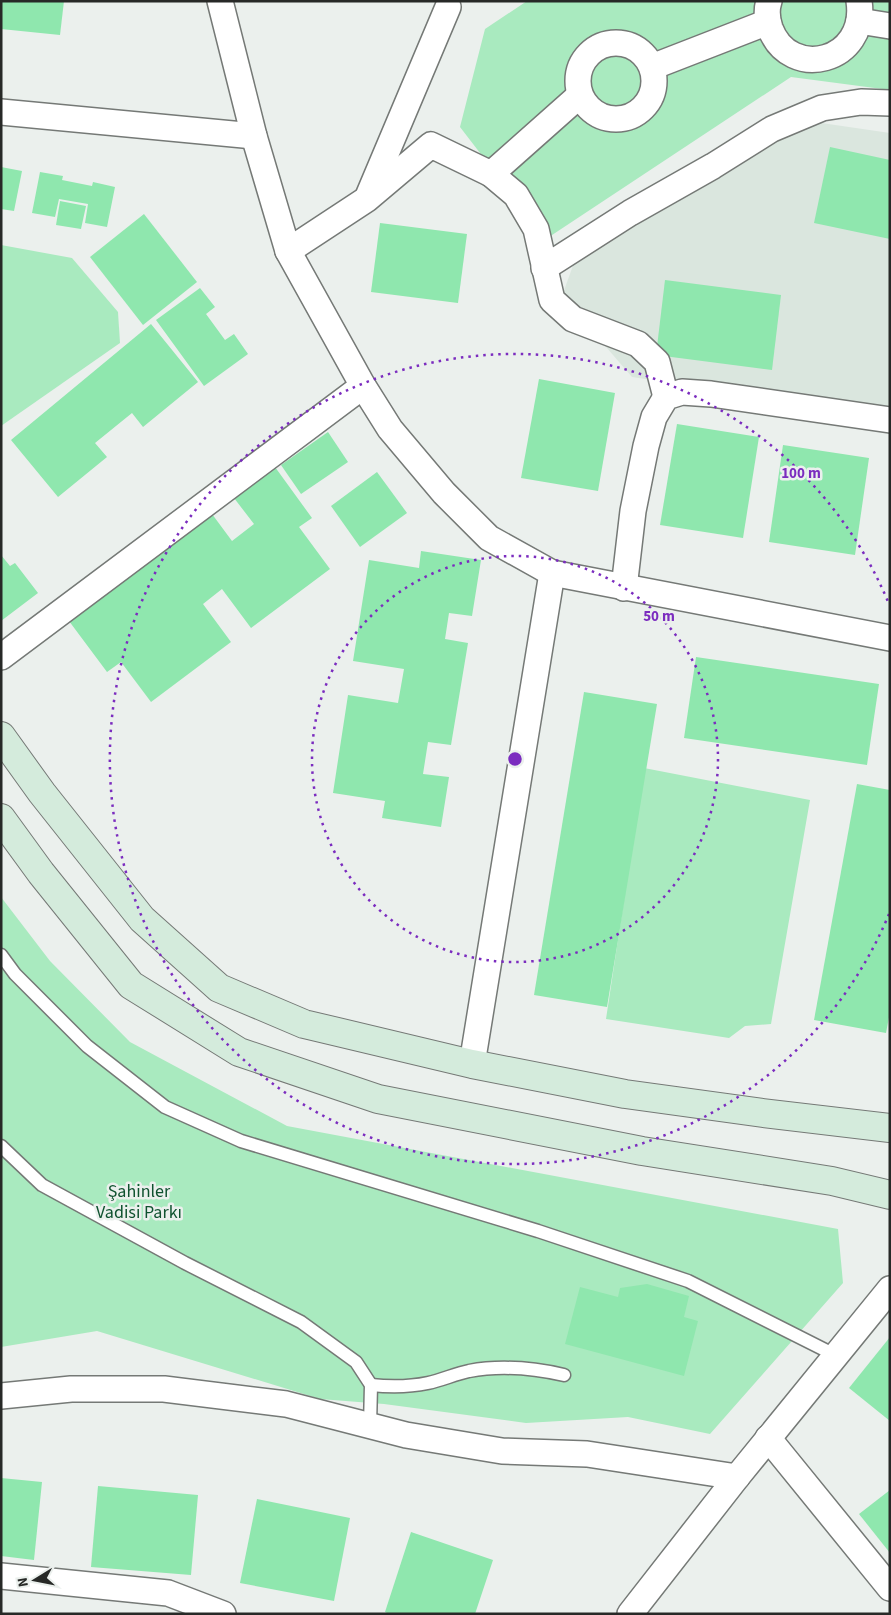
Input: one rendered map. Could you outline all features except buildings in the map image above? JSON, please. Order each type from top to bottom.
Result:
[{"type":"street","points":[[220,1],[254,136],[288,251],[363,386],[390,429],[444,493],[489,538],[552,573],[890,638]]},
{"type":"street","points":[[366,199],[449,3]]},
{"type":"street","points":[[652,67],[768,12],[773,36],[783,48],[796,56],[810,60],[825,58],[839,52],[850,42],[858,28],[859,11],[890,26]]},
{"type":"street","points":[[608,43],[622,43],[635,47],[645,55],[652,67],[655,78],[654,91],[649,102],[641,111],[630,117],[618,120],[606,119],[595,114],[586,106],[580,95],[578,82],[580,69],[586,57],[596,48],[608,43]]},
{"type":"street","points":[[492,174],[580,95]]},
{"type":"street","points":[[544,268],[630,212],[713,166],[772,129],[822,108],[861,102],[890,103]]},
{"type":"street","points":[[1,112],[254,136]]},
{"type":"street","points":[[288,251],[366,199],[432,145],[492,174],[516,195],[536,229],[552,300],[573,319],[638,344],[656,362],[666,397]]},
{"type":"street","points":[[1,657],[363,386]]},
{"type":"street","points":[[624,588],[633,511],[646,446],[654,417],[666,397],[682,392],[711,394],[890,420]]},
{"type":"street","points":[[472,1064],[552,573]]},
{"type":"street","points":[[1,736],[42,793],[142,919],[219,988],[304,1024],[472,1064],[625,1094],[890,1128]]},
{"type":"street","points":[[1,818],[41,873],[131,985],[239,1052],[378,1099],[642,1151],[832,1181],[890,1195]]},
{"type":"street","points":[[630,1614],[835,1354],[890,1289]]},
{"type":"street","points":[[1,1396],[71,1389],[164,1389],[286,1404],[406,1435],[502,1450],[586,1454],[737,1477]]},
{"type":"street","points":[[768,1438],[890,1588]]},
{"type":"street","points":[[1,1576],[168,1593],[223,1614]]},
{"type":"lane","points":[[1,955],[15,974],[87,1046],[165,1107],[241,1141],[538,1231],[688,1281],[835,1354]]},
{"type":"lane","points":[[1,1146],[42,1185],[185,1263],[301,1322],[356,1362],[371,1386],[370,1426]]},
{"type":"lane","points":[[371,1386],[408,1387],[486,1369],[539,1370],[564,1376]]},
{"type":"shaded area","points":[[801,120],[890,133],[890,416],[632,377],[562,296],[575,260]]},
{"type":"green space","points":[[527,1],[890,1],[890,90],[791,77],[546,239],[460,127],[485,29]]},
{"type":"green space","points":[[1,245],[72,258],[118,312],[120,343],[1,426]]},
{"type":"green space","points":[[644,768],[810,800],[771,1024],[745,1026],[729,1038],[606,1019]]},
{"type":"green space","name":"Şahinler Vadisi Parkı","points":[[1,897],[50,961],[130,1042],[287,1126],[838,1229],[843,1283],[710,1434],[628,1417],[526,1423],[384,1404],[320,1399],[97,1331],[1,1347]]}]
